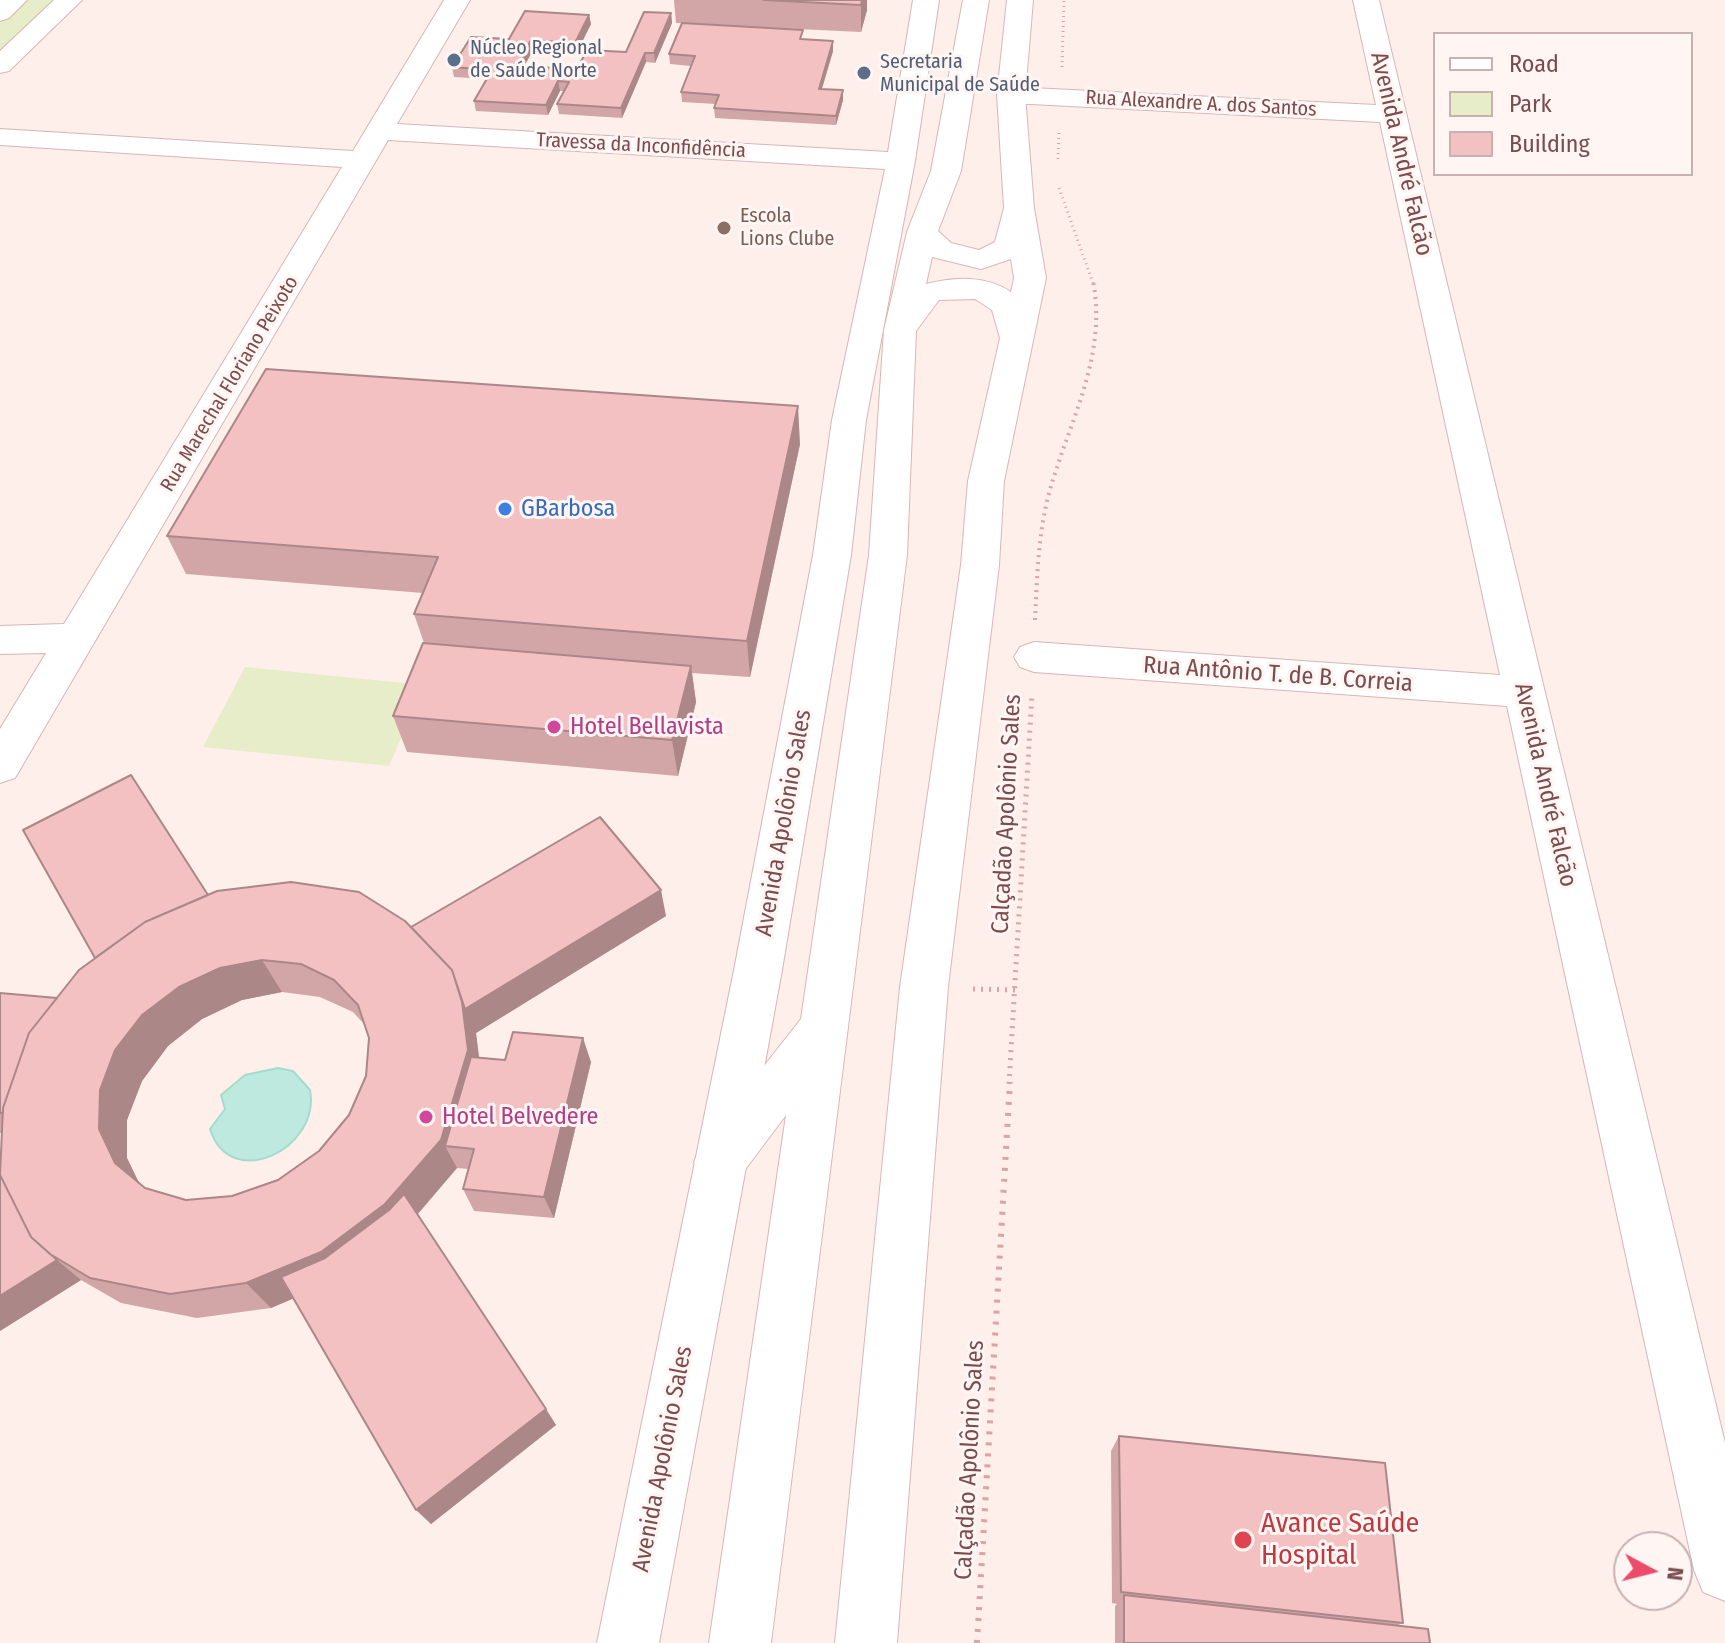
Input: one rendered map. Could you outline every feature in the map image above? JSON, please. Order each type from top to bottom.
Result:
[{"type":"street","points":[[0,13],[14,0]]},
{"type":"street","points":[[0,65],[69,0]]},
{"type":"street","name":"Rua Marechal Floriano Peixoto","points":[[0,766],[457,0]]},
{"type":"street","name":"Avenida Apolônio Sales","points":[[740,1643],[888,555],[871,420],[901,161],[926,0]]},
{"type":"street","name":"Avenida Apolônio Sales","points":[[628,1643],[829,571],[900,330],[922,232],[946,171],[976,0]]},
{"type":"street","points":[[866,1643],[924,987],[980,565],[986,481],[1030,278],[1019,208],[1011,95],[1020,0]]},
{"type":"street","name":"Avenida André Falcão","points":[[1366,0],[1725,1570]]},
{"type":"street","name":"Rua Alexandre A. dos Santos","points":[[1011,95],[1391,114]]},
{"type":"street","name":"Travessa da Inconfidência","points":[[380,131],[901,161]]},
{"type":"street","points":[[0,137],[362,160]]},
{"type":"street","points":[[922,232],[940,250],[981,260],[1000,253],[1009,245],[1019,208]]},
{"type":"street","points":[[900,330],[928,293],[958,286],[991,293],[1006,306],[1016,337]]},
{"type":"street","points":[[0,640],[79,638]]},
{"type":"street","name":"Rua Antônio T. de B. Correia","points":[[1034,657],[1523,692]]},
{"type":"street","points":[[720,1162],[824,1027]]},
{"type":"path","points":[[1058,168],[1064,0]]},
{"type":"path","name":"Calçadão Apolônio Sales","points":[[977,1643],[1037,566],[1048,500],[1095,348],[1097,310],[1090,263],[1057,182]]},
{"type":"green space","points":[[18,0],[63,0],[0,54],[0,16]]},
{"type":"green space","points":[[245,667],[424,685],[389,766],[203,747]]},
{"type":"water","points":[[278,1068],[293,1071],[310,1090],[310,1111],[302,1130],[272,1156],[253,1160],[236,1158],[220,1148],[210,1129],[225,1109],[221,1095],[245,1075]]},
{"type":"building","points":[[764,0],[862,0],[861,5]]},
{"type":"building","points":[[525,11],[589,15],[575,43],[531,40],[517,66],[577,69],[587,50],[626,52],[644,12],[671,13],[654,53],[645,53],[621,108],[557,104],[569,82],[558,81],[546,105],[474,101],[492,70],[452,67],[471,37],[509,39]]},
{"type":"building","points":[[682,23],[803,30],[800,39],[833,41],[819,89],[843,90],[836,116],[714,108],[719,95],[681,92],[695,56],[669,54]]},
{"type":"building","name":"GBarbosa","points":[[266,369],[798,406],[747,641],[414,614],[438,557],[167,536]]},
{"type":"building","points":[[423,643],[691,666],[672,740],[393,716]]},
{"type":"building","points":[[131,775],[208,895],[145,922],[95,958],[23,830]]},
{"type":"building","points":[[600,817],[661,890],[465,1009],[452,970],[411,927]]},
{"type":"building","name":"Hotel Belvedere","points":[[291,882],[359,892],[405,921],[452,970],[462,1002],[468,1050],[441,1140],[385,1204],[321,1252],[246,1283],[170,1294],[90,1278],[50,1254],[31,1237],[0,1175],[3,1108],[29,1033],[79,970],[145,922],[217,891]],"holes":[[[262,960],[301,964],[334,980],[358,1005],[369,1038],[366,1076],[349,1115],[319,1151],[278,1180],[232,1196],[186,1200],[145,1188],[115,1163],[99,1129],[100,1090],[115,1050],[142,1015],[179,987],[220,968]]]},
{"type":"building","points":[[0,993],[57,998],[29,1033],[3,1113],[0,1113]]},
{"type":"building","points":[[513,1032],[583,1038],[544,1197],[463,1189],[474,1149],[445,1146],[471,1057],[505,1060]]},
{"type":"building","points":[[0,1175],[31,1237],[57,1260],[0,1296]]},
{"type":"building","points":[[404,1194],[546,1409],[416,1510],[281,1277],[325,1258],[389,1210]]},
{"type":"building","name":"Avance Saúde Hospital","points":[[1119,1436],[1385,1463],[1403,1623],[1121,1592]]},
{"type":"building","points":[[1124,1595],[1428,1629],[1430,1643],[1124,1643]]},
{"type":"place","name":"Núcleo Regional de Saúde Norte","points":[[454,60]]},
{"type":"place","name":"Secretaria Municipal de Saúde","points":[[864,73]]},
{"type":"place","name":"Escola Lions Clube","points":[[724,228]]},
{"type":"place","name":"GBarbosa","points":[[505,509]]},
{"type":"place","name":"Hotel Bellavista","points":[[554,727]]},
{"type":"place","name":"Hotel Belvedere","points":[[426,1117]]},
{"type":"place","name":"Avance Saúde Hospital","points":[[1243,1540]]}]
